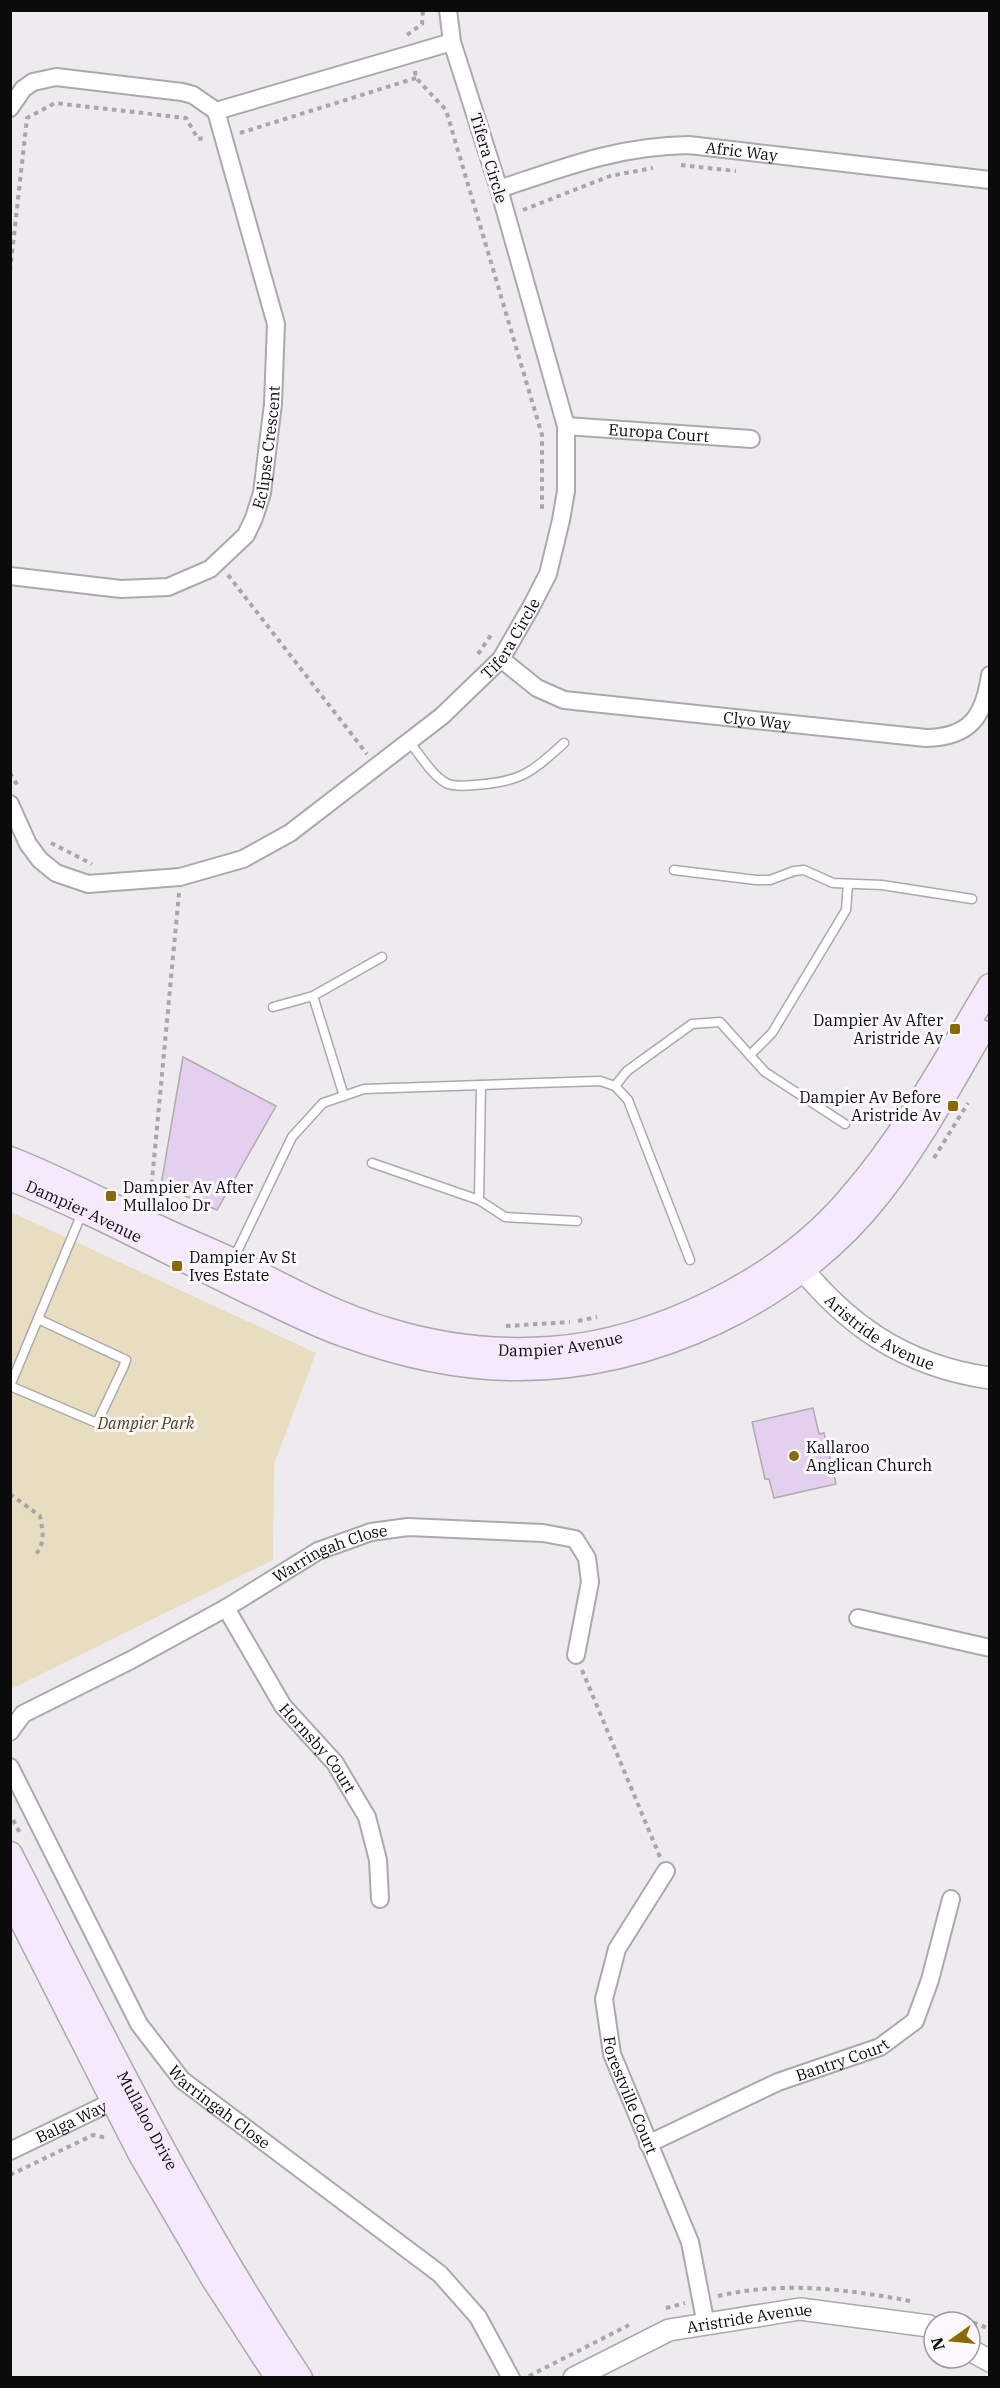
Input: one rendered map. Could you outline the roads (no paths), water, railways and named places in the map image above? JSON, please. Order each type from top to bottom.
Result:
[{"type":"main road","name":"Dampier Avenue","points":[[10,1179],[84,1210],[315,1323],[415,1357],[461,1365],[541,1367],[575,1364],[655,1346],[744,1308],[781,1287],[796,1262],[851,1198],[876,1164],[923,1096],[990,986]]},
{"type":"main road","name":"Dampier Avenue","points":[[10,1159],[232,1261],[309,1300],[386,1330],[477,1348],[551,1349],[635,1332],[702,1307],[762,1274],[796,1262],[879,1194],[921,1132],[990,1017]]},
{"type":"main road","name":"Mullaloo Drive","points":[[10,1854],[122,2097],[202,2260],[278,2378]]},
{"type":"main road","name":"Mullaloo Drive","points":[[10,1897],[122,2097],[300,2378]]},
{"type":"street","name":"Tifera Circle","points":[[16,798],[28,844],[40,860],[71,879],[88,884],[180,877],[213,870],[269,847],[372,761],[409,741],[449,710],[501,659],[548,574],[566,492],[566,426],[499,189],[452,42],[448,10]]},
{"type":"street","points":[[10,108],[23,89],[33,82],[56,77],[193,94],[216,111],[452,42]]},
{"type":"street","name":"Eclipse Crescent","points":[[10,576],[149,590],[168,587],[188,580],[218,562],[246,535],[262,493],[278,343],[272,306],[216,111]]},
{"type":"street","name":"Afric Way","points":[[499,189],[606,154],[655,145],[689,145],[990,180]]},
{"type":"street","name":"Europa Court","points":[[566,426],[751,439]]},
{"type":"street","name":"Clyo Way","points":[[501,659],[537,688],[564,700],[926,738],[960,733],[971,723],[981,713],[987,698],[990,675]]},
{"type":"street","name":"Aristride Avenue","points":[[796,1262],[833,1305],[902,1353],[931,1366],[990,1378]]},
{"type":"street","name":"Warringah Close","points":[[10,1732],[23,1714],[131,1660],[226,1608],[318,1551],[371,1532],[408,1527],[543,1533],[575,1539],[587,1558],[590,1582],[576,1655]]},
{"type":"street","name":"Hornsby Court","points":[[226,1608],[284,1706],[334,1763],[367,1817],[378,1860],[380,1899]]},
{"type":"street","points":[[858,1618],[990,1648]]},
{"type":"street","name":"Warringah Close","points":[[10,1767],[139,2024],[182,2080],[440,2274],[478,2317],[511,2378]]},
{"type":"street","name":"Forestville Court","points":[[666,1871],[617,1949],[604,1999],[612,2054],[690,2242],[706,2325]]},
{"type":"street","name":"Bantry Court","points":[[648,2144],[778,2082],[880,2047],[915,2021],[930,1980],[951,1899]]},
{"type":"street","name":"Balga Way","points":[[10,2151],[122,2097]]},
{"type":"street","name":"Aristride Avenue","points":[[574,2378],[669,2330],[800,2308],[922,2325]]},
{"type":"lane","points":[[409,741],[438,777],[448,784],[459,786],[500,783],[517,779],[533,770],[564,743]]},
{"type":"lane","points":[[674,870],[756,880],[771,880],[794,871],[804,870],[833,883],[882,885],[972,899]]},
{"type":"lane","points":[[750,1055],[772,1033],[846,910],[848,884]]},
{"type":"lane","points":[[273,1007],[313,996],[382,957]]},
{"type":"lane","points":[[313,996],[344,1096]]},
{"type":"lane","points":[[615,1086],[627,1071],[692,1024],[720,1022],[765,1072],[845,1124]]},
{"type":"lane","points":[[232,1261],[292,1137],[323,1103],[363,1089],[600,1081],[615,1086],[628,1100],[690,1260]]},
{"type":"lane","points":[[479,1200],[481,1085]]},
{"type":"lane","points":[[372,1163],[479,1200],[506,1217],[577,1221]]},
{"type":"lane","points":[[38,1319],[126,1359],[97,1423],[10,1386],[38,1319],[84,1210]]},
{"type":"place","name":"Dampier Av After Aristride Av","points":[[955,1029]]},
{"type":"place","name":"Dampier Av Before Aristride Av","points":[[953,1106]]},
{"type":"place","name":"Dampier Av After Mullaloo Dr","points":[[111,1196]]},
{"type":"place","name":"Dampier Av St Ives Estate","points":[[177,1266]]},
{"type":"place","name":"Kallaroo Anglican Church","points":[[794,1456]]},
{"type":"park label","name":"Dampier Park","points":[[146,1423]]}]
